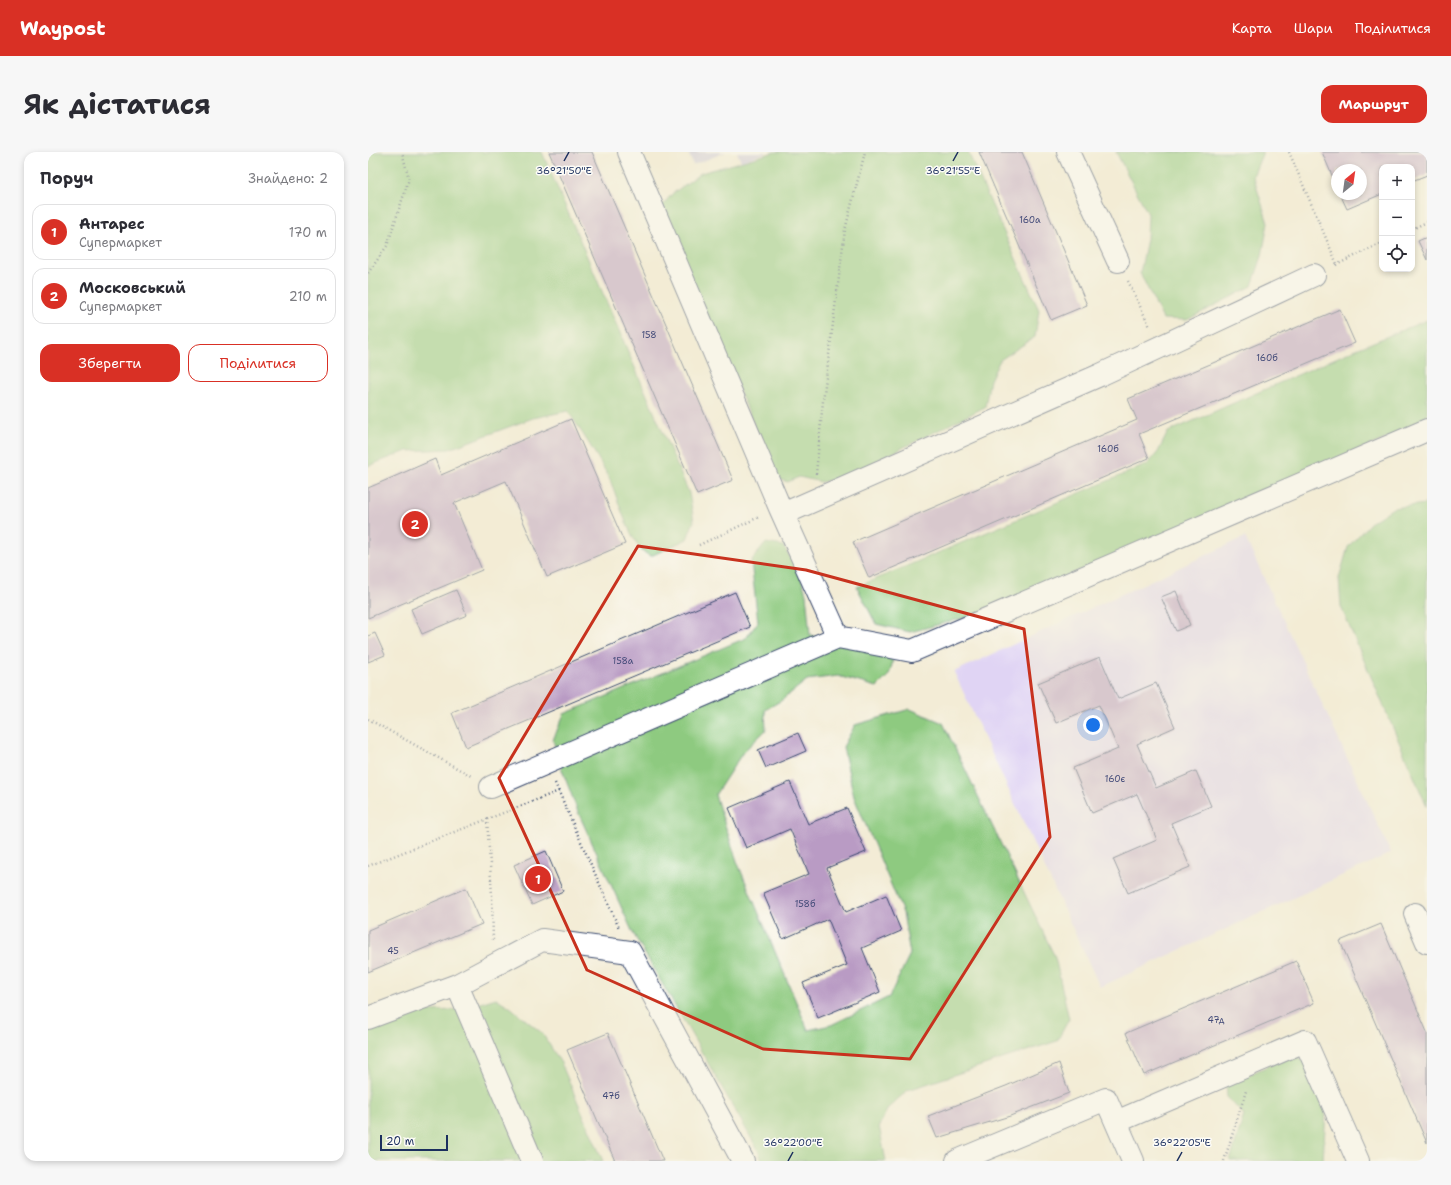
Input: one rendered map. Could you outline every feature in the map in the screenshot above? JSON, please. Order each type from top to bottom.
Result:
[{"type":"lane","points":[[629,152],[781,511],[838,637]]},
{"type":"lane","points":[[1068,152],[1118,261]]},
{"type":"lane","points":[[781,511],[814,500],[1100,375],[1314,275]]},
{"type":"lane","points":[[491,786],[838,637],[912,651],[1427,430]]},
{"type":"lane","points":[[1415,914],[1427,942]]},
{"type":"lane","points":[[368,1018],[457,985],[542,940],[630,952],[744,1161]]},
{"type":"lane","points":[[457,985],[532,1161]]},
{"type":"lane","points":[[1116,1122],[1306,1041],[1358,1161]]},
{"type":"lane","points":[[957,1161],[1106,1099],[1133,1161]]},
{"type":"path","points":[[368,273],[387,246],[409,179],[402,152]]},
{"type":"path","points":[[814,500],[823,401],[845,230],[865,152]]},
{"type":"path","points":[[1289,152],[1337,264]]},
{"type":"path","points":[[1415,228],[1427,222]]},
{"type":"path","points":[[1314,275],[1379,244]]},
{"type":"path","points":[[1118,261],[1160,347]]},
{"type":"path","points":[[699,545],[781,511]]},
{"type":"path","points":[[368,719],[491,786]]},
{"type":"path","points":[[546,763],[630,952]]},
{"type":"path","points":[[368,866],[559,791]]},
{"type":"path","points":[[487,819],[492,895],[493,966]]},
{"type":"path","points":[[1224,1161],[1255,1062]]},
{"type":"highlighted area","points":[[638,546],[806,570],[1024,629],[1050,837],[910,1059],[763,1049],[587,970],[499,778]]},
{"type":"shaded area","points":[[688,152],[726,152],[693,165]]},
{"type":"shaded area","points":[[737,152],[765,152],[765,153],[741,161]]},
{"type":"shaded area","points":[[1245,537],[1391,853],[1100,987],[954,672]]},
{"type":"green space","points":[[368,152],[542,152],[689,493],[694,521],[687,539],[651,556],[643,551],[630,532],[607,474],[568,411],[533,418],[449,449],[407,451],[368,466]]},
{"type":"green space","points":[[775,152],[968,152],[1039,310],[1035,337],[1000,360],[990,380],[985,407],[840,479],[821,482],[799,477],[788,482],[777,479],[661,207],[672,194],[701,173]]},
{"type":"green space","points":[[1116,152],[1263,152],[1253,176],[1268,223],[1262,256],[1252,286],[1187,320],[1163,319],[1140,273],[1147,239],[1148,214]]},
{"type":"green space","points":[[1427,320],[1427,421],[976,615],[910,632],[876,624],[857,587],[1148,464],[1158,452],[1168,432],[1354,350]]},
{"type":"green space","points":[[1427,504],[1427,807],[1341,607],[1339,578],[1348,547],[1370,523],[1393,508]]},
{"type":"green space","points":[[766,543],[783,546],[799,571],[806,594],[810,635],[838,644],[879,650],[893,661],[889,675],[877,687],[838,676],[807,680],[782,700],[765,710],[766,730],[743,752],[715,795],[738,864],[808,1030],[831,1025],[889,997],[910,954],[903,913],[854,797],[843,747],[855,725],[910,709],[943,723],[1055,957],[1069,1019],[1057,1041],[908,1090],[888,1108],[879,1126],[886,1161],[762,1161],[758,1150],[633,933],[578,812],[561,767],[553,740],[564,714],[746,638],[758,622],[751,561]]},
{"type":"green space","points":[[496,998],[510,1007],[542,1033],[561,1063],[603,1161],[368,1161],[368,1031],[425,1011],[458,1010]]},
{"type":"green space","points":[[1294,1054],[1309,1064],[1326,1111],[1323,1161],[1230,1161],[1244,1115],[1227,1097],[1226,1085]]},
{"type":"building","points":[[549,152],[592,152],[733,480],[697,495]]},
{"type":"building","points":[[979,152],[1022,152],[1087,305],[1051,320]]},
{"type":"building","points":[[1322,152],[1427,152],[1427,175],[1415,180],[1415,164],[1379,164],[1379,195],[1347,209],[1343,200],[1367,200],[1367,164],[1331,164],[1331,173]]},
{"type":"building","points":[[1427,237],[1427,260],[1418,241]]},
{"type":"building","points":[[1340,309],[1355,343],[1139,434],[1149,458],[869,578],[853,542],[1137,420],[1128,399]]},
{"type":"building","points":[[571,419],[625,544],[547,577],[506,481],[454,503],[482,570],[368,618],[368,488],[435,459],[441,475]]},
{"type":"building","points":[[456,590],[467,615],[422,634],[411,609]]},
{"type":"building","points":[[1176,591],[1190,625],[1176,631],[1161,597]]},
{"type":"building","points":[[735,592],[750,627],[466,747],[452,713]]},
{"type":"building","points":[[375,633],[385,655],[368,662],[368,636]]},
{"type":"building","points":[[1100,657],[1118,699],[1156,683],[1175,727],[1137,744],[1156,788],[1196,771],[1211,806],[1171,823],[1190,867],[1128,893],[1113,859],[1157,840],[1137,794],[1092,813],[1073,768],[1118,749],[1099,705],[1056,723],[1038,683]]},
{"type":"building","points":[[798,733],[806,751],[766,768],[758,750]]},
{"type":"building","points":[[790,782],[808,824],[847,808],[866,852],[827,868],[846,912],[886,895],[901,931],[862,948],[880,992],[818,1018],[803,983],[847,965],[828,919],[783,939],[763,893],[809,874],[790,829],[746,848],[729,808]]},
{"type":"building","points":[[546,851],[563,891],[532,905],[514,865]]},
{"type":"building","points":[[466,888],[482,924],[368,972],[368,930]]},
{"type":"building","points":[[1381,924],[1427,1032],[1427,1143],[1340,941]]},
{"type":"building","points":[[1296,961],[1314,1003],[1144,1075],[1126,1033]]},
{"type":"building","points":[[608,1033],[663,1161],[615,1161],[567,1050]]},
{"type":"building","points":[[1059,1063],[1069,1093],[1010,1116],[937,1138],[928,1116],[1006,1086]]},
{"type":"place","name":"Московський","points":[[415,524]]},
{"type":"place","name":"Антарес","points":[[538,879]]}]
